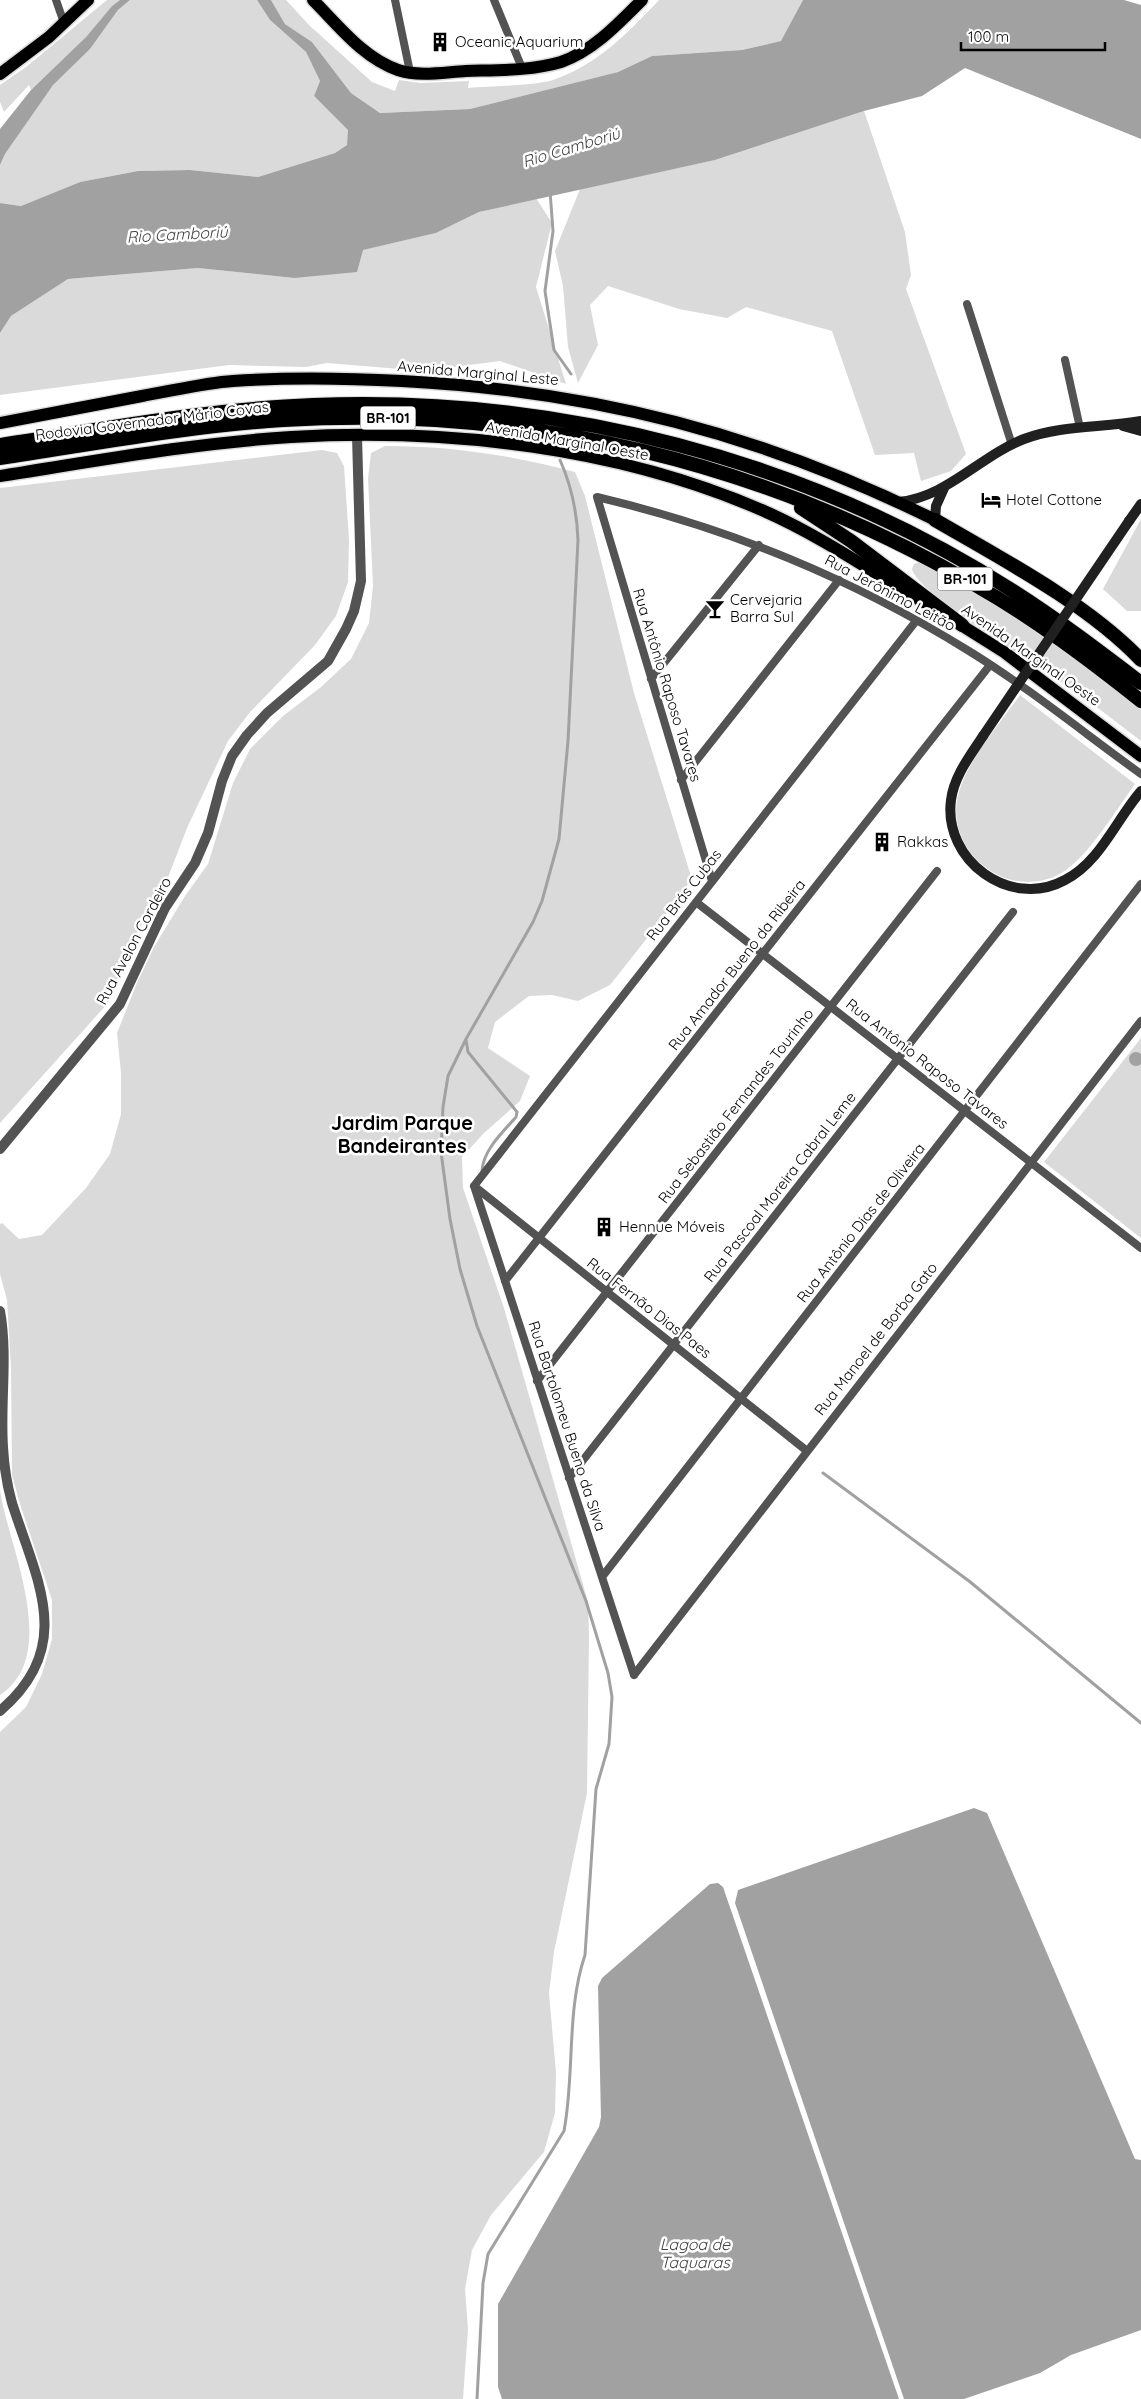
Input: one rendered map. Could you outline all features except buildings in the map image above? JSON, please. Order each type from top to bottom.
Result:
[{"type":"highway","name":"Rodovia Governador Mário Covas","points":[[0,445],[228,411],[348,404],[422,405],[490,410],[610,429],[687,448],[762,471],[824,495],[894,526],[945,552],[1011,590],[1092,645],[1141,683]]},
{"type":"highway","name":"Rodovia Governador Mário Covas","points":[[0,458],[232,425],[329,418],[408,418],[500,424],[585,438],[662,455],[770,489],[886,537],[977,586],[1062,640],[1141,701]]},
{"type":"highway","points":[[770,489],[833,528],[962,625]]},
{"type":"highway","points":[[935,520],[1060,596],[1111,632],[1141,660]]},
{"type":"main road","points":[[0,74],[64,24],[88,0]]},
{"type":"main road","points":[[313,0],[347,34],[375,58],[399,70],[432,73],[522,68],[553,64],[576,55],[606,34],[642,0]]},
{"type":"main road","name":"Avenida Marginal Leste","points":[[0,422],[231,381],[343,379],[440,383],[528,392],[606,405],[662,417],[730,436],[849,479],[935,520]]},
{"type":"main road","points":[[898,502],[919,498],[945,486],[1012,445],[1034,436],[1080,428],[1141,421]]},
{"type":"main road","points":[[1114,424],[1141,430]]},
{"type":"main road","name":"Avenida Marginal Oeste","points":[[0,476],[215,444],[290,438],[357,436],[449,439],[542,450],[646,470],[734,498],[796,526],[962,625],[1045,683],[1141,756]]},
{"type":"main road","points":[[935,520],[936,506],[945,486]]},
{"type":"main road","points":[[1141,504],[963,766],[954,783],[950,816],[958,845],[975,868],[1002,884],[1031,889],[1045,888],[1077,874],[1090,861],[1141,790]]},
{"type":"street","points":[[56,0],[64,24]]},
{"type":"street","points":[[395,0],[410,72]]},
{"type":"street","points":[[494,0],[522,68]]},
{"type":"street","points":[[967,304],[1012,445]]},
{"type":"street","points":[[1064,360],[1080,428]]},
{"type":"street","name":"Rua Avelon Cordeiro","points":[[0,1148],[120,1004],[165,908],[195,864],[208,833],[222,781],[232,756],[247,735],[267,713],[328,661],[346,629],[354,611],[361,581],[357,436]]},
{"type":"street","name":"Rua Jerônimo Leitão","points":[[597,498],[682,518],[759,545],[839,580],[916,621],[990,665],[1141,774]]},
{"type":"street","name":"Rua Antônio Raposo Tavares","points":[[597,498],[712,881]]},
{"type":"street","points":[[651,679],[759,545]]},
{"type":"street","points":[[681,780],[839,580]]},
{"type":"street","name":"Rua Brás Cubas","points":[[474,1186],[916,621]]},
{"type":"street","name":"Rua Amador Bueno da Ribeira","points":[[505,1281],[990,665]]},
{"type":"street","name":"Rua Sebastião Fernandes Tourinho","points":[[537,1380],[937,872]]},
{"type":"street","name":"Rua Antônio Dias de Oliveira","points":[[602,1577],[1141,884]]},
{"type":"street","name":"Rua Antônio Raposo Tavares","points":[[696,902],[1141,1248]]},
{"type":"street","name":"Rua Pascoal Moreira Cabral Leme","points":[[569,1478],[1013,912]]},
{"type":"street","name":"Rua Manoel de Borba Gato","points":[[634,1675],[1141,1022]]},
{"type":"street","name":"Rua Fernão Dias Paes","points":[[474,1186],[807,1451]]},
{"type":"street","name":"Rua Bartolomeu Bueno da Silva","points":[[474,1186],[634,1675]]},
{"type":"street","points":[[0,1311],[3,1329],[1,1413],[7,1482],[42,1593],[46,1623],[40,1655],[27,1681],[0,1712]]},
{"type":"shaded area","points":[[107,0],[120,0],[112,6],[86,37],[31,90],[29,85],[4,112],[0,102],[0,85],[26,67]]},
{"type":"shaded area","points":[[130,0],[257,0],[270,20],[306,52],[320,81],[314,96],[349,130],[347,145],[335,153],[258,177],[190,170],[138,171],[80,182],[21,206],[0,203],[0,165],[5,154],[53,84],[90,49],[118,10]]},
{"type":"shaded area","points":[[271,0],[286,0],[309,25],[372,82],[395,91],[399,80],[421,83],[469,81],[468,88],[523,85],[553,80],[569,74],[598,57],[636,24],[659,0],[803,0],[782,41],[742,50],[652,56],[618,72],[470,109],[380,113],[351,93],[312,42],[285,24]]},
{"type":"shaded area","points":[[864,111],[905,232],[911,275],[906,289],[966,454],[951,471],[921,481],[914,453],[875,455],[832,331],[746,307],[727,318],[679,309],[608,286],[590,305],[598,345],[578,383],[568,347],[563,286],[555,251],[580,189],[715,160]]},
{"type":"shaded area","points":[[536,198],[552,223],[536,287],[566,384],[500,361],[424,371],[327,363],[306,367],[229,365],[0,395],[0,333],[11,316],[68,279],[198,268],[294,278],[362,250],[436,233],[479,212]]},
{"type":"shaded area","points":[[385,446],[457,450],[504,456],[575,472],[585,496],[634,693],[690,873],[690,881],[678,899],[610,985],[578,1001],[552,995],[529,996],[495,1022],[488,1048],[530,1076],[520,1101],[484,1133],[462,1157],[463,1188],[504,1308],[588,1602],[587,1793],[554,1952],[549,1993],[556,2073],[555,2113],[544,2152],[491,2215],[472,2250],[465,2289],[468,2329],[463,2399],[0,2399],[0,1732],[26,1707],[42,1674],[52,1639],[52,1600],[12,1475],[11,1368],[7,1300],[0,1274],[0,1224],[2,1223],[19,1239],[42,1235],[86,1188],[110,1154],[121,1114],[121,1073],[117,1033],[154,947],[185,896],[208,864],[233,783],[250,749],[283,716],[321,687],[351,659],[369,623],[373,586],[368,478],[371,453]]},
{"type":"shaded area","points":[[322,450],[337,453],[344,466],[349,540],[348,582],[336,616],[315,645],[250,712],[228,741],[187,828],[167,880],[137,933],[108,1003],[0,1123],[0,488]]},
{"type":"shaded area","points":[[1141,519],[1141,611],[1127,611],[1103,589]]},
{"type":"shaded area","points":[[919,562],[971,588],[1051,642],[1141,709],[1141,741],[1081,695],[988,634],[936,596],[919,580],[912,569],[914,564]]},
{"type":"shaded area","points":[[1020,695],[1135,784],[1094,842],[1066,870],[1045,880],[1024,882],[1004,877],[986,867],[971,853],[961,835],[956,814],[959,792],[969,768],[985,742]]},
{"type":"shaded area","points":[[1141,1038],[1141,1238],[1044,1162]]},
{"type":"shaded area","points":[[0,1490],[20,1569],[29,1627],[27,1654],[18,1677],[0,1695]]},
{"type":"water","points":[[120,0],[130,0],[118,10],[90,49],[53,85],[5,154],[0,165],[0,129],[31,90],[86,37],[112,6]]},
{"type":"water","name":"Rio Camboriú","points":[[257,0],[271,0],[285,24],[312,42],[351,93],[380,113],[470,109],[618,72],[652,56],[742,50],[781,41],[803,0],[1124,0],[1141,5],[1141,139],[965,68],[922,96],[864,111],[715,160],[479,212],[436,233],[363,250],[357,272],[294,278],[198,268],[68,279],[11,316],[0,333],[0,203],[21,206],[80,182],[138,171],[190,170],[258,177],[335,153],[347,145],[348,130],[314,96],[320,81],[306,52],[270,20]]},
{"type":"water","points":[[1136,1052],[1141,1054],[1143,1059],[1141,1064],[1136,1066],[1131,1064],[1129,1059],[1131,1054]]},
{"type":"water","points":[[974,1808],[987,1813],[1135,2159],[1141,2160],[1141,2330],[1071,2355],[1040,2373],[964,2399],[904,2399],[735,1903],[738,1890]]},
{"type":"water","name":"Lagoa de Taquaras","points":[[718,1883],[723,1887],[899,2399],[502,2399],[498,2387],[498,2304],[599,2127],[601,2117],[598,1986],[602,1978],[710,1884]]},
{"type":"waterway","points":[[550,191],[553,231],[545,291],[554,350],[571,374]]},
{"type":"waterway","points":[[477,2399],[483,2283],[488,2254],[564,2131],[575,1998],[585,1955],[596,1789],[609,1744],[612,1697],[608,1673],[586,1601],[477,1326],[460,1269],[450,1219],[441,1152],[443,1107],[448,1076],[466,1039],[533,922],[542,901],[559,839],[568,741],[578,540],[573,499],[560,460]]},
{"type":"waterway","points":[[466,1040],[468,1052],[517,1112],[516,1117],[490,1149],[483,1163],[482,1171]]},
{"type":"waterway","points":[[823,1473],[969,1581],[1141,1723]]},
{"type":"place","name":"Oceanic Aquarium","points":[[440,42]]},
{"type":"place","name":"Hotel Cottone","points":[[991,500]]},
{"type":"place","name":"Cervejaria Barra Sul","points":[[715,609]]},
{"type":"place","name":"Rakkas","points":[[882,842]]},
{"type":"place","name":"Hennue Móveis","points":[[604,1227]]},
{"type":"district","name":"Jardim Parque Bandeirantes","points":[[402,1134]]}]
